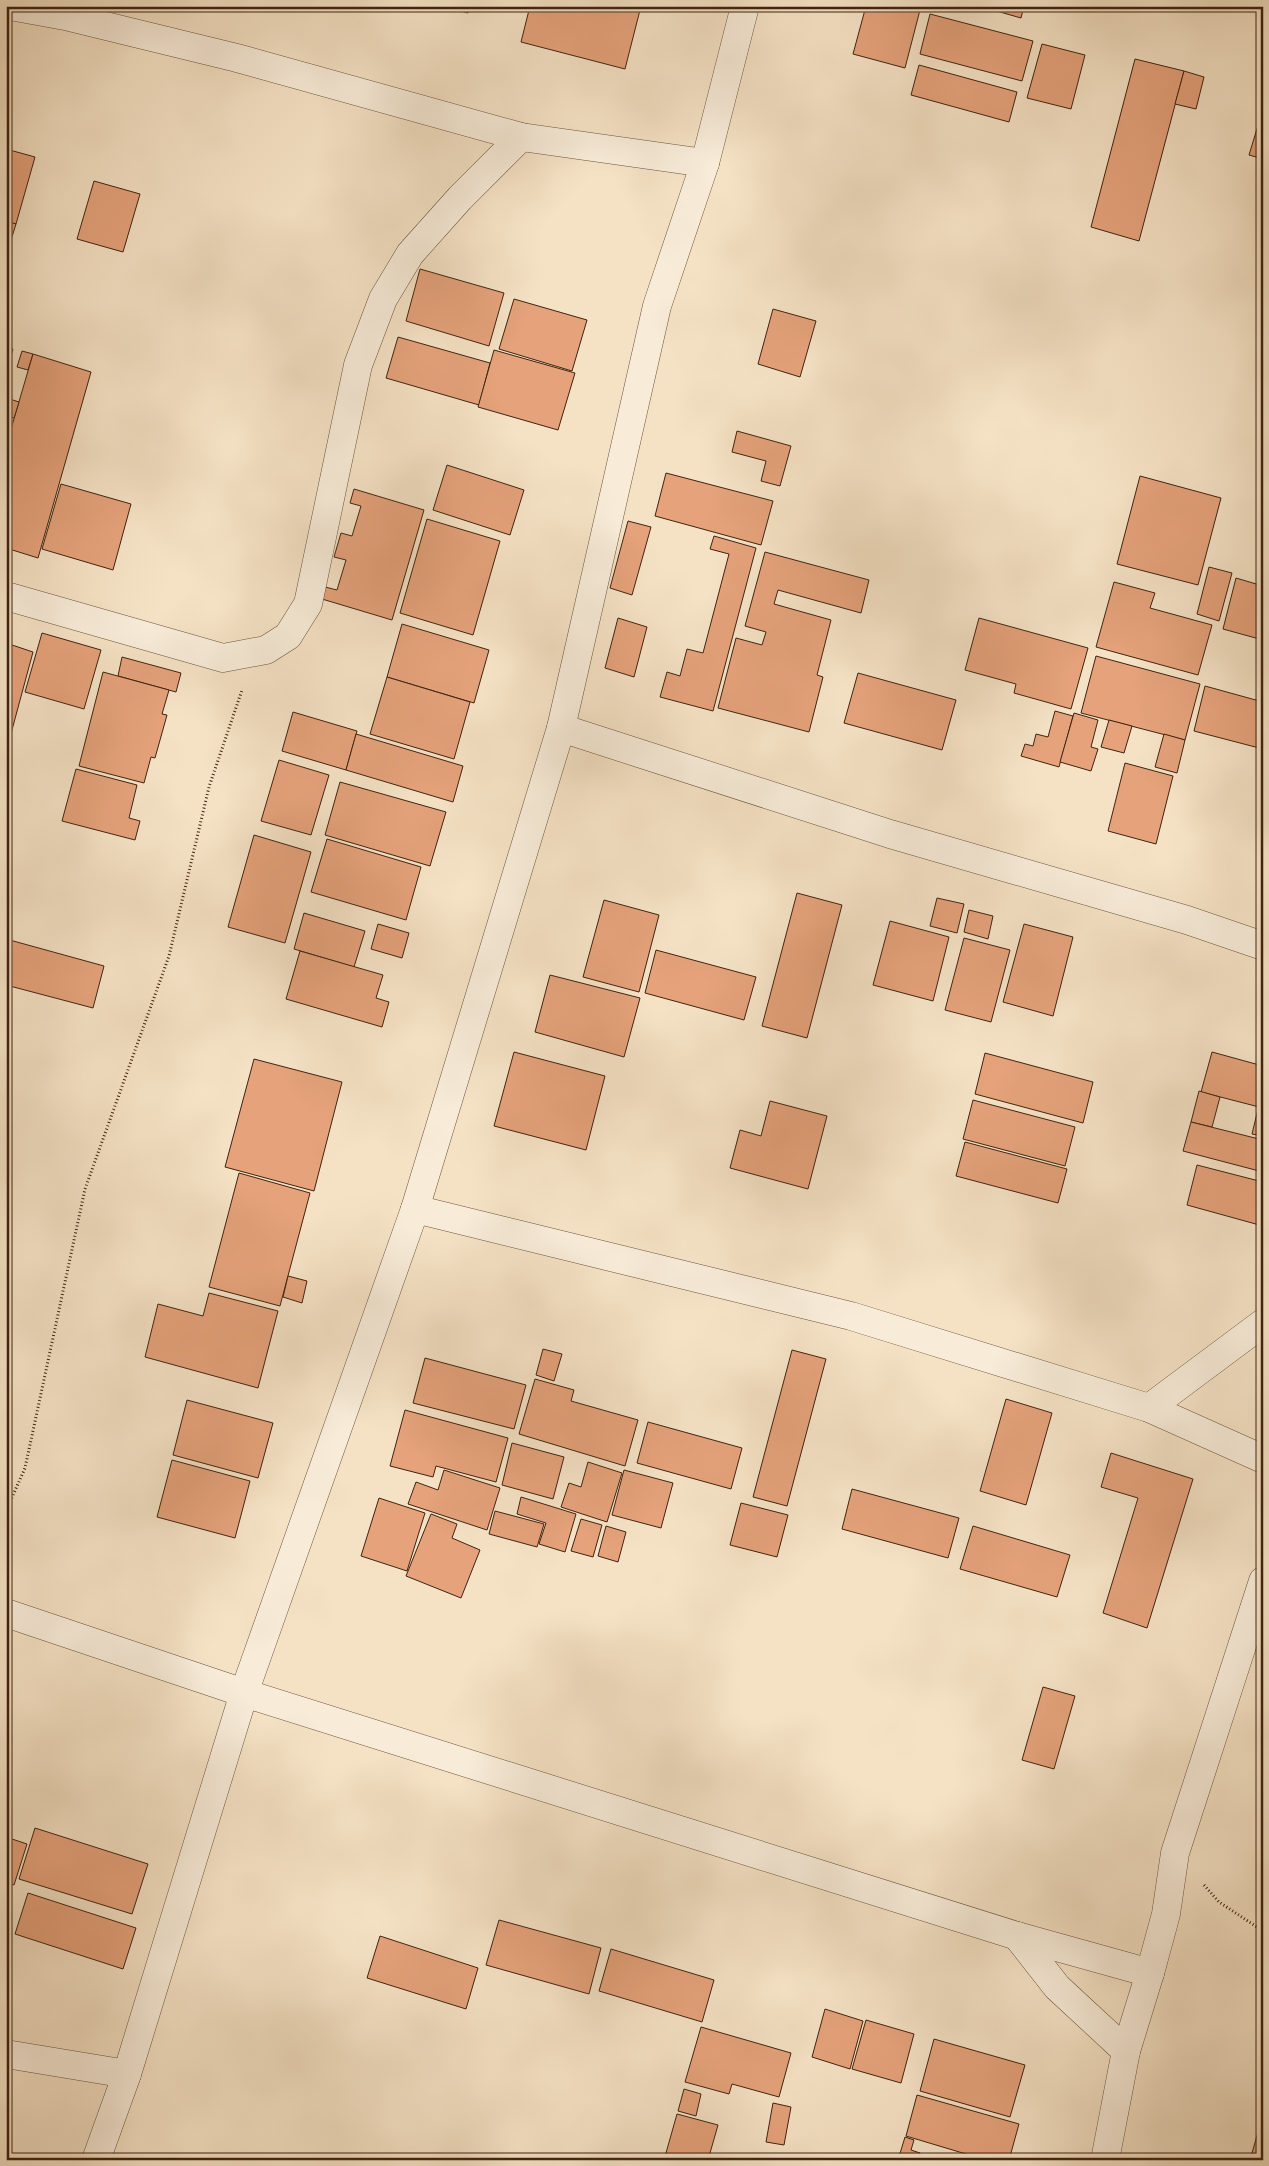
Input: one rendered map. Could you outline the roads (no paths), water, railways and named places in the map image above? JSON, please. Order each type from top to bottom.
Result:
[{"type":"street","points":[[10,6],[65,16],[237,58],[521,137],[705,163]]},
{"type":"street","points":[[96,2160],[127,2074],[244,1693],[415,1209],[561,728],[657,306],[705,163],[745,6]]},
{"type":"street","points":[[6,596],[223,658],[266,650],[288,636],[308,604],[358,365],[383,299],[410,254],[460,198],[521,137]]},
{"type":"street","points":[[561,728],[890,834],[1188,920],[1263,946]]},
{"type":"street","points":[[415,1209],[852,1316],[1149,1408],[1263,1459]]},
{"type":"street","points":[[1149,1408],[1263,1323]]},
{"type":"street","points":[[1105,2160],[1126,2051],[1166,1914],[1175,1853],[1263,1581]]},
{"type":"street","points":[[6,1613],[244,1693],[1017,1936],[1150,1973]]},
{"type":"street","points":[[1017,1936],[1057,1987],[1126,2051]]},
{"type":"street","points":[[6,2054],[127,2074]]}]
